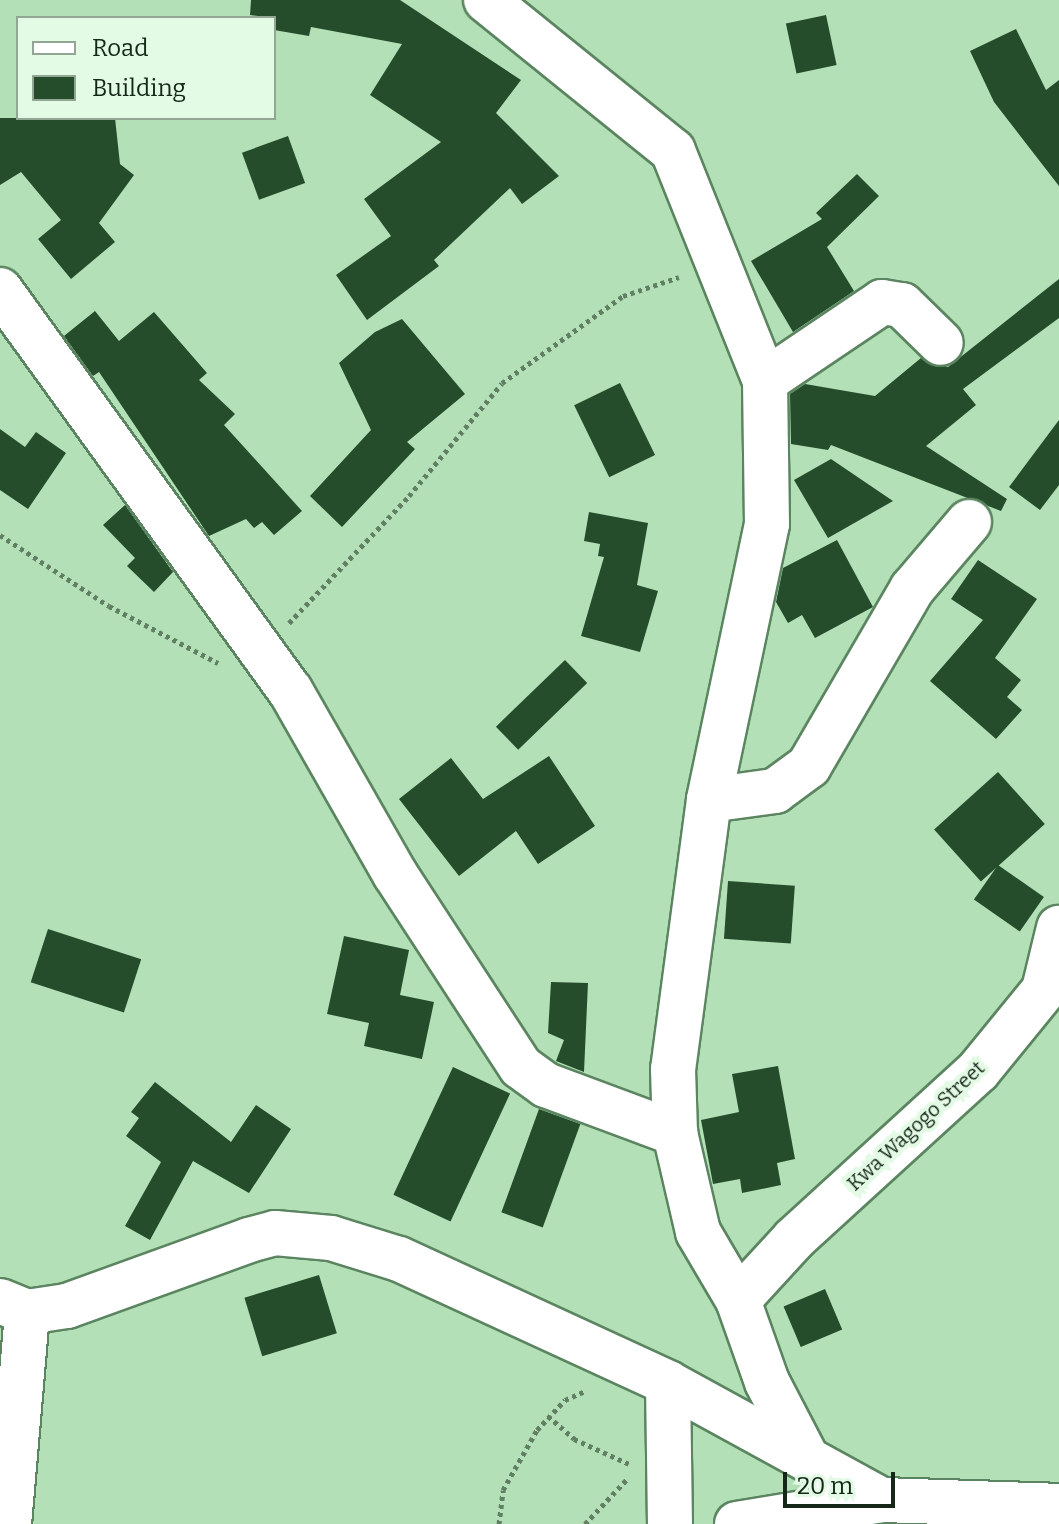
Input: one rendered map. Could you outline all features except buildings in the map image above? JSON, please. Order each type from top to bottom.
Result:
[{"type":"street","points":[[486,0],[673,151],[721,262],[765,381],[767,524],[709,800],[673,1069],[675,1133],[698,1232],[738,1300],[767,1382],[805,1455]]},
{"type":"street","points":[[0,290],[262,648],[326,744],[395,874],[521,1067],[546,1085],[675,1133]]},
{"type":"street","points":[[765,381],[882,302],[902,305],[941,343]]},
{"type":"street","points":[[709,800],[775,791],[809,766],[912,589],[969,522]]},
{"type":"street","name":"Kwa Wagogo Street","points":[[738,1300],[794,1239],[978,1071],[1044,990],[1059,928]]},
{"type":"street","points":[[9,1524],[14,1306],[67,1306],[275,1233],[331,1238],[399,1259],[660,1379],[805,1455],[882,1500]]},
{"type":"street","points":[[660,1379],[670,1524]]},
{"type":"street","points":[[737,1524],[882,1500],[1059,1506]]},
{"type":"path","points":[[262,648],[380,529],[502,383],[623,296],[721,262]]},
{"type":"path","points":[[0,535],[109,606],[221,664]]},
{"type":"path","points":[[499,1524],[503,1490],[548,1416],[584,1391],[660,1379]]},
{"type":"path","points":[[548,1416],[574,1439],[636,1467]]}]
